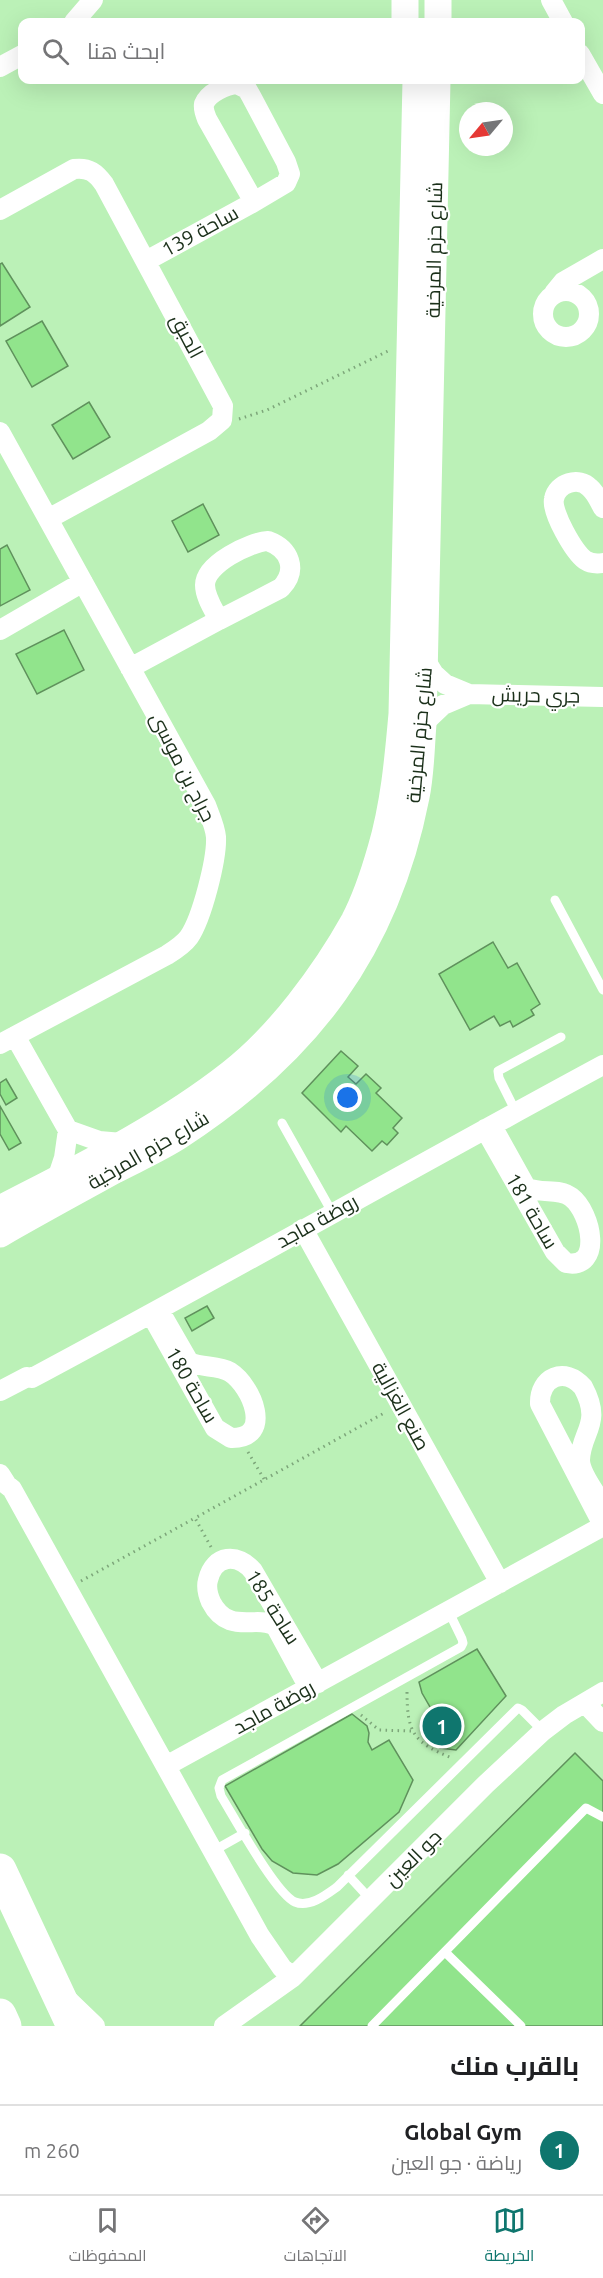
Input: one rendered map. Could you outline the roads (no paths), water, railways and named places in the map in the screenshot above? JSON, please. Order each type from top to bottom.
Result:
[{"type":"highway","points":[[0,1870],[74,2026]]},
{"type":"highway","points":[[0,2015],[5,2026]]},
{"type":"street","points":[[77,18],[93,0]]},
{"type":"street","points":[[405,0],[405,18]]},
{"type":"street","points":[[420,0],[420,18]]},
{"type":"street","points":[[438,0],[438,18]]},
{"type":"street","points":[[551,0],[561,18]]},
{"type":"street","points":[[0,68],[18,57]]},
{"type":"street","points":[[585,63],[603,94]]},
{"type":"street","name":"ساحة 139","points":[[146,261],[254,202],[286,183],[290,174],[289,169],[247,89],[237,84],[231,85],[209,97],[204,103],[204,109],[207,119],[254,202]]},
{"type":"street","name":"شارع حزم المرخية","points":[[0,1209],[167,1118],[233,1072],[280,1026],[315,982],[355,920],[381,848],[395,785],[402,714],[416,84]]},
{"type":"street","name":"شارع حزم المرخية","points":[[0,1234],[178,1137],[248,1087],[299,1037],[334,995],[361,953],[387,897],[404,847],[416,795],[423,724],[437,84]]},
{"type":"street","name":"الحبق","points":[[0,210],[69,172],[82,168],[97,175],[104,184],[219,398],[224,414],[222,420],[209,431],[48,519]]},
{"type":"street","points":[[554,293],[568,290],[575,292],[583,297],[588,305],[587,323],[583,330],[575,336],[566,338],[550,332],[544,324],[543,306],[563,282],[603,259]]},
{"type":"street","points":[[575,292],[584,281],[603,270]]},
{"type":"street","name":"جراح بن موسى","points":[[0,432],[207,805],[214,824],[215,852],[199,914],[188,938],[167,955],[8,1040],[68,1130]]},
{"type":"street","points":[[603,508],[590,487],[582,483],[564,484],[557,491],[554,499],[554,508],[558,517],[581,556],[593,563],[603,563]]},
{"type":"street","points":[[130,668],[281,588],[290,574],[291,565],[284,550],[268,542],[260,542],[214,567],[207,575],[205,583],[206,593],[219,620]]},
{"type":"street","points":[[0,630],[84,582]]},
{"type":"street","name":"جري حريش","points":[[426,661],[434,674],[445,684],[469,694],[603,697]]},
{"type":"street","name":"جري حريش","points":[[423,724],[443,705],[469,694]]},
{"type":"street","name":"روضة ماجد","points":[[0,1402],[32,1378],[603,1065]]},
{"type":"street","name":"ساحة 181","points":[[488,1127],[526,1187],[532,1190],[566,1194],[578,1205],[585,1214],[596,1243],[590,1258],[583,1262],[567,1263],[555,1252],[488,1127]]},
{"type":"street","points":[[57,1179],[64,1158],[68,1130],[99,1141],[122,1143]]},
{"type":"street","points":[[536,1220],[537,1205],[544,1192]]},
{"type":"street","name":"صنع الغزالية","points":[[303,1229],[500,1583]]},
{"type":"street","name":"ساحة 180","points":[[155,1312],[185,1358],[195,1365],[228,1371],[235,1376],[248,1393],[256,1415],[254,1429],[247,1436],[231,1438],[215,1428],[155,1312]]},
{"type":"street","points":[[197,1396],[201,1381],[209,1368]]},
{"type":"street","points":[[603,1505],[580,1464],[580,1458],[595,1427],[596,1419],[590,1397],[574,1379],[562,1376],[552,1378],[543,1386],[540,1404],[603,1526]]},
{"type":"street","name":"روضة ماجد","points":[[0,1391],[27,1377],[32,1378]]},
{"type":"street","points":[[560,1443],[579,1443],[588,1440]]},
{"type":"street","points":[[0,1458],[12,1482],[6,1482]]},
{"type":"street","points":[[6,1482],[68,1588],[260,1936],[282,1968],[293,1977]]},
{"type":"street","name":"روضة ماجد","points":[[166,1766],[603,1526]]},
{"type":"street","name":"ساحة 185","points":[[234,1558],[242,1560],[253,1571],[314,1685],[276,1627],[267,1622],[236,1622],[226,1618],[212,1604],[207,1581],[213,1569],[220,1562],[234,1558]]},
{"type":"street","points":[[255,1623],[266,1612],[270,1600]]},
{"type":"street","name":"جو العين","points":[[224,2026],[293,1977],[486,1784],[543,1731],[603,1692]]},
{"type":"street","points":[[585,1703],[603,1722]]},
{"type":"street","points":[[54,1986],[95,2026]]},
{"type":"lane","points":[[555,900],[603,990]]},
{"type":"lane","points":[[516,1112],[499,1078],[498,1071],[561,1037]]},
{"type":"lane","points":[[282,1123],[332,1212]]},
{"type":"lane","points":[[448,1610],[463,1643],[458,1649],[222,1780],[219,1788],[221,1796],[281,1891],[296,1902],[310,1902],[326,1895],[518,1708],[543,1731]]},
{"type":"lane","points":[[372,2026],[586,1808],[603,1817]]},
{"type":"lane","points":[[213,1851],[245,1833]]},
{"type":"lane","points":[[348,1875],[371,1900]]},
{"type":"lane","points":[[445,1952],[521,2026]]},
{"type":"place","name":"Global Gym","points":[[442,1726]]}]
